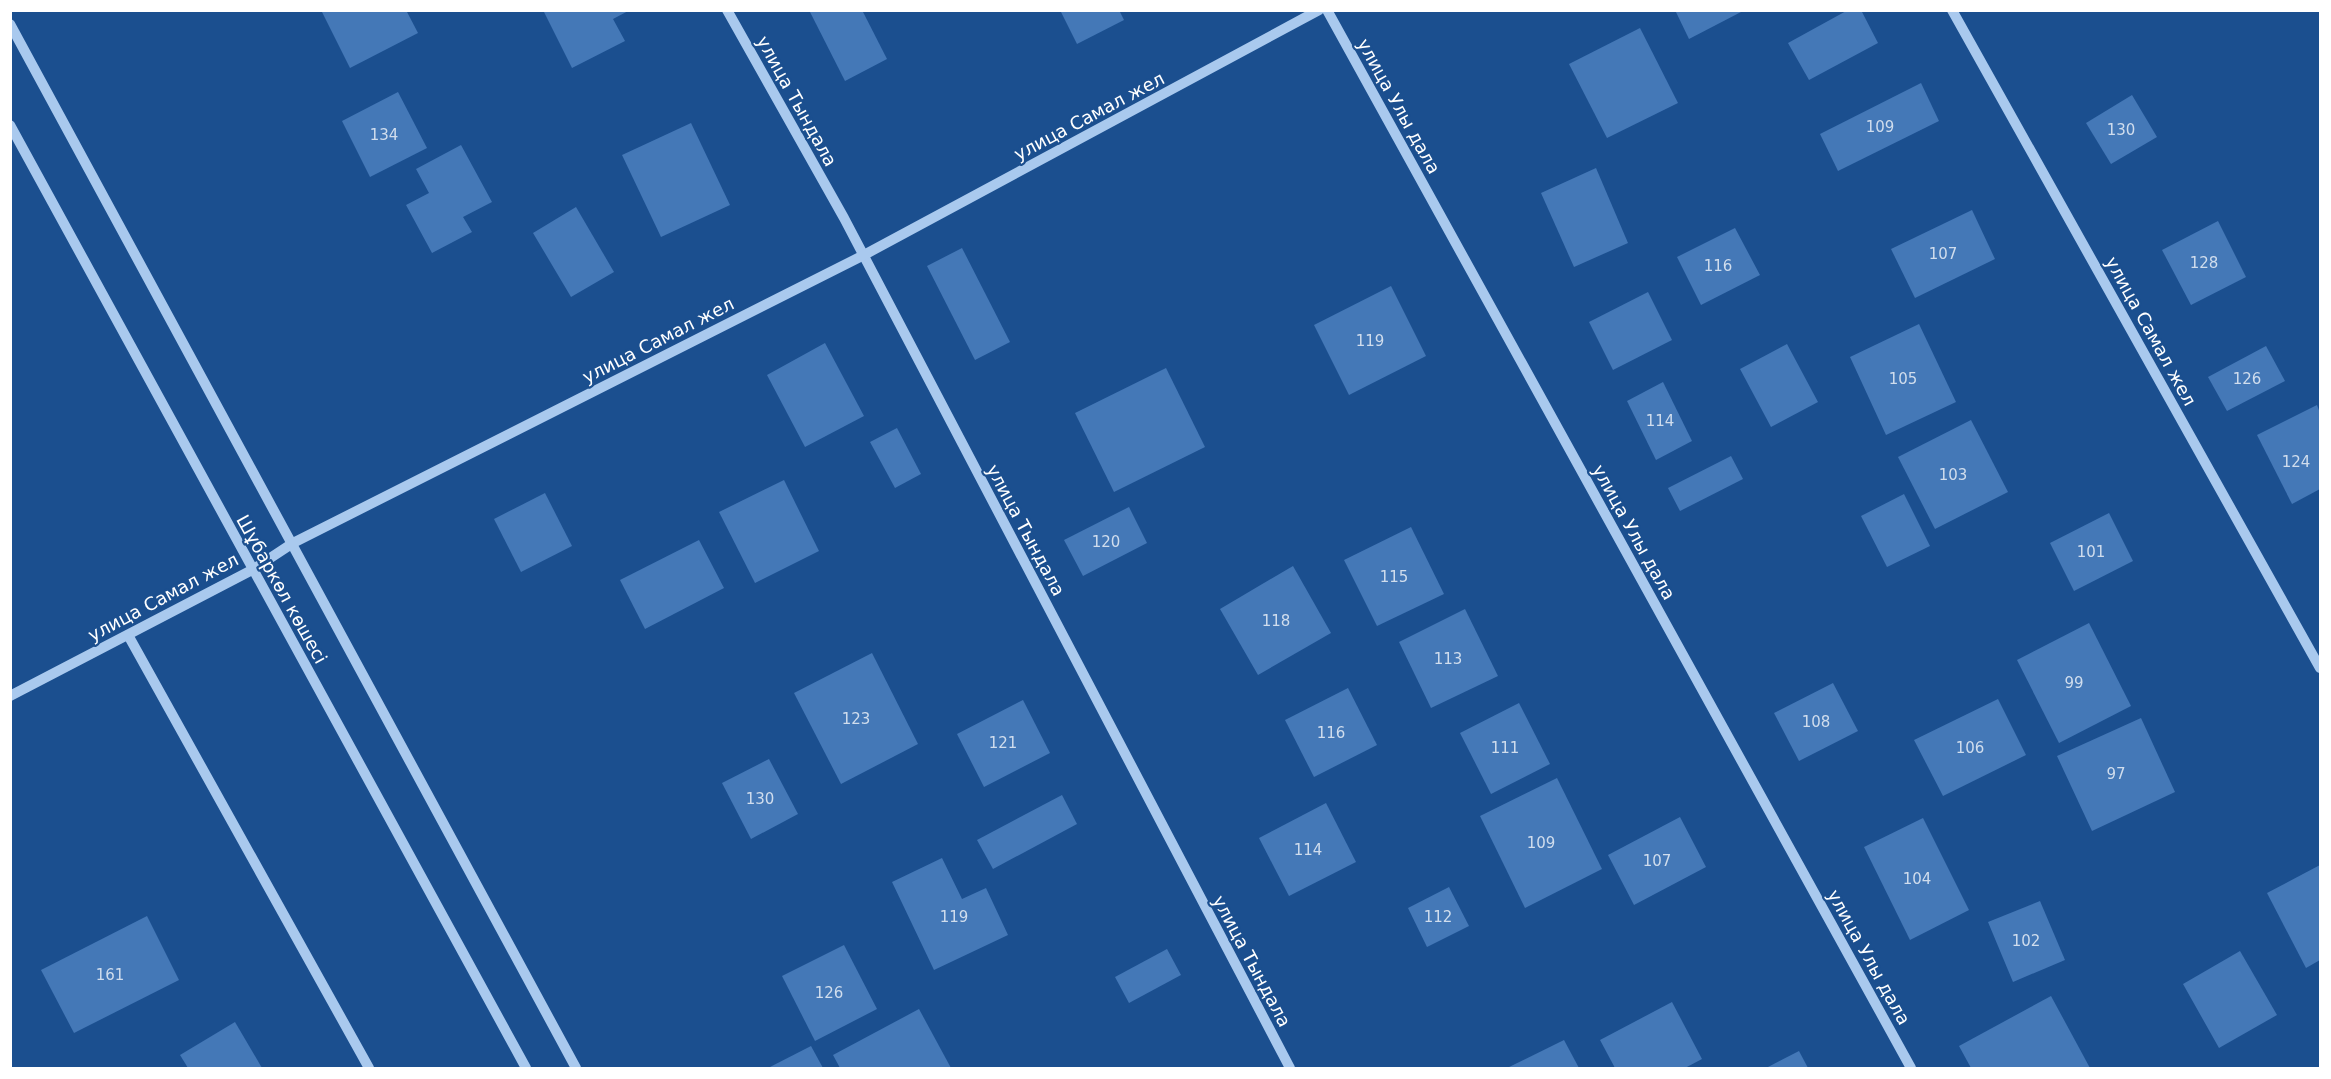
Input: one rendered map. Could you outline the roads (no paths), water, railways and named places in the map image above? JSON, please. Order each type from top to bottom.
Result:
[{"type":"street","name":"улица Тындала","points":[[727,10],[864,255],[1290,1068]]},
{"type":"street","name":"улица Самал жел","points":[[10,696],[252,570],[293,543],[864,255],[1320,10]]},
{"type":"street","name":"улица Улы дала","points":[[1327,10],[1911,1068]]},
{"type":"street","name":"улица Самал жел","points":[[1952,10],[2320,668]]},
{"type":"street","name":"Шұбаркөл көшесі","points":[[10,24],[576,1068]]},
{"type":"street","name":"Шұбаркөл көшесі","points":[[10,125],[526,1068]]},
{"type":"street","points":[[128,635],[369,1068]]}]
